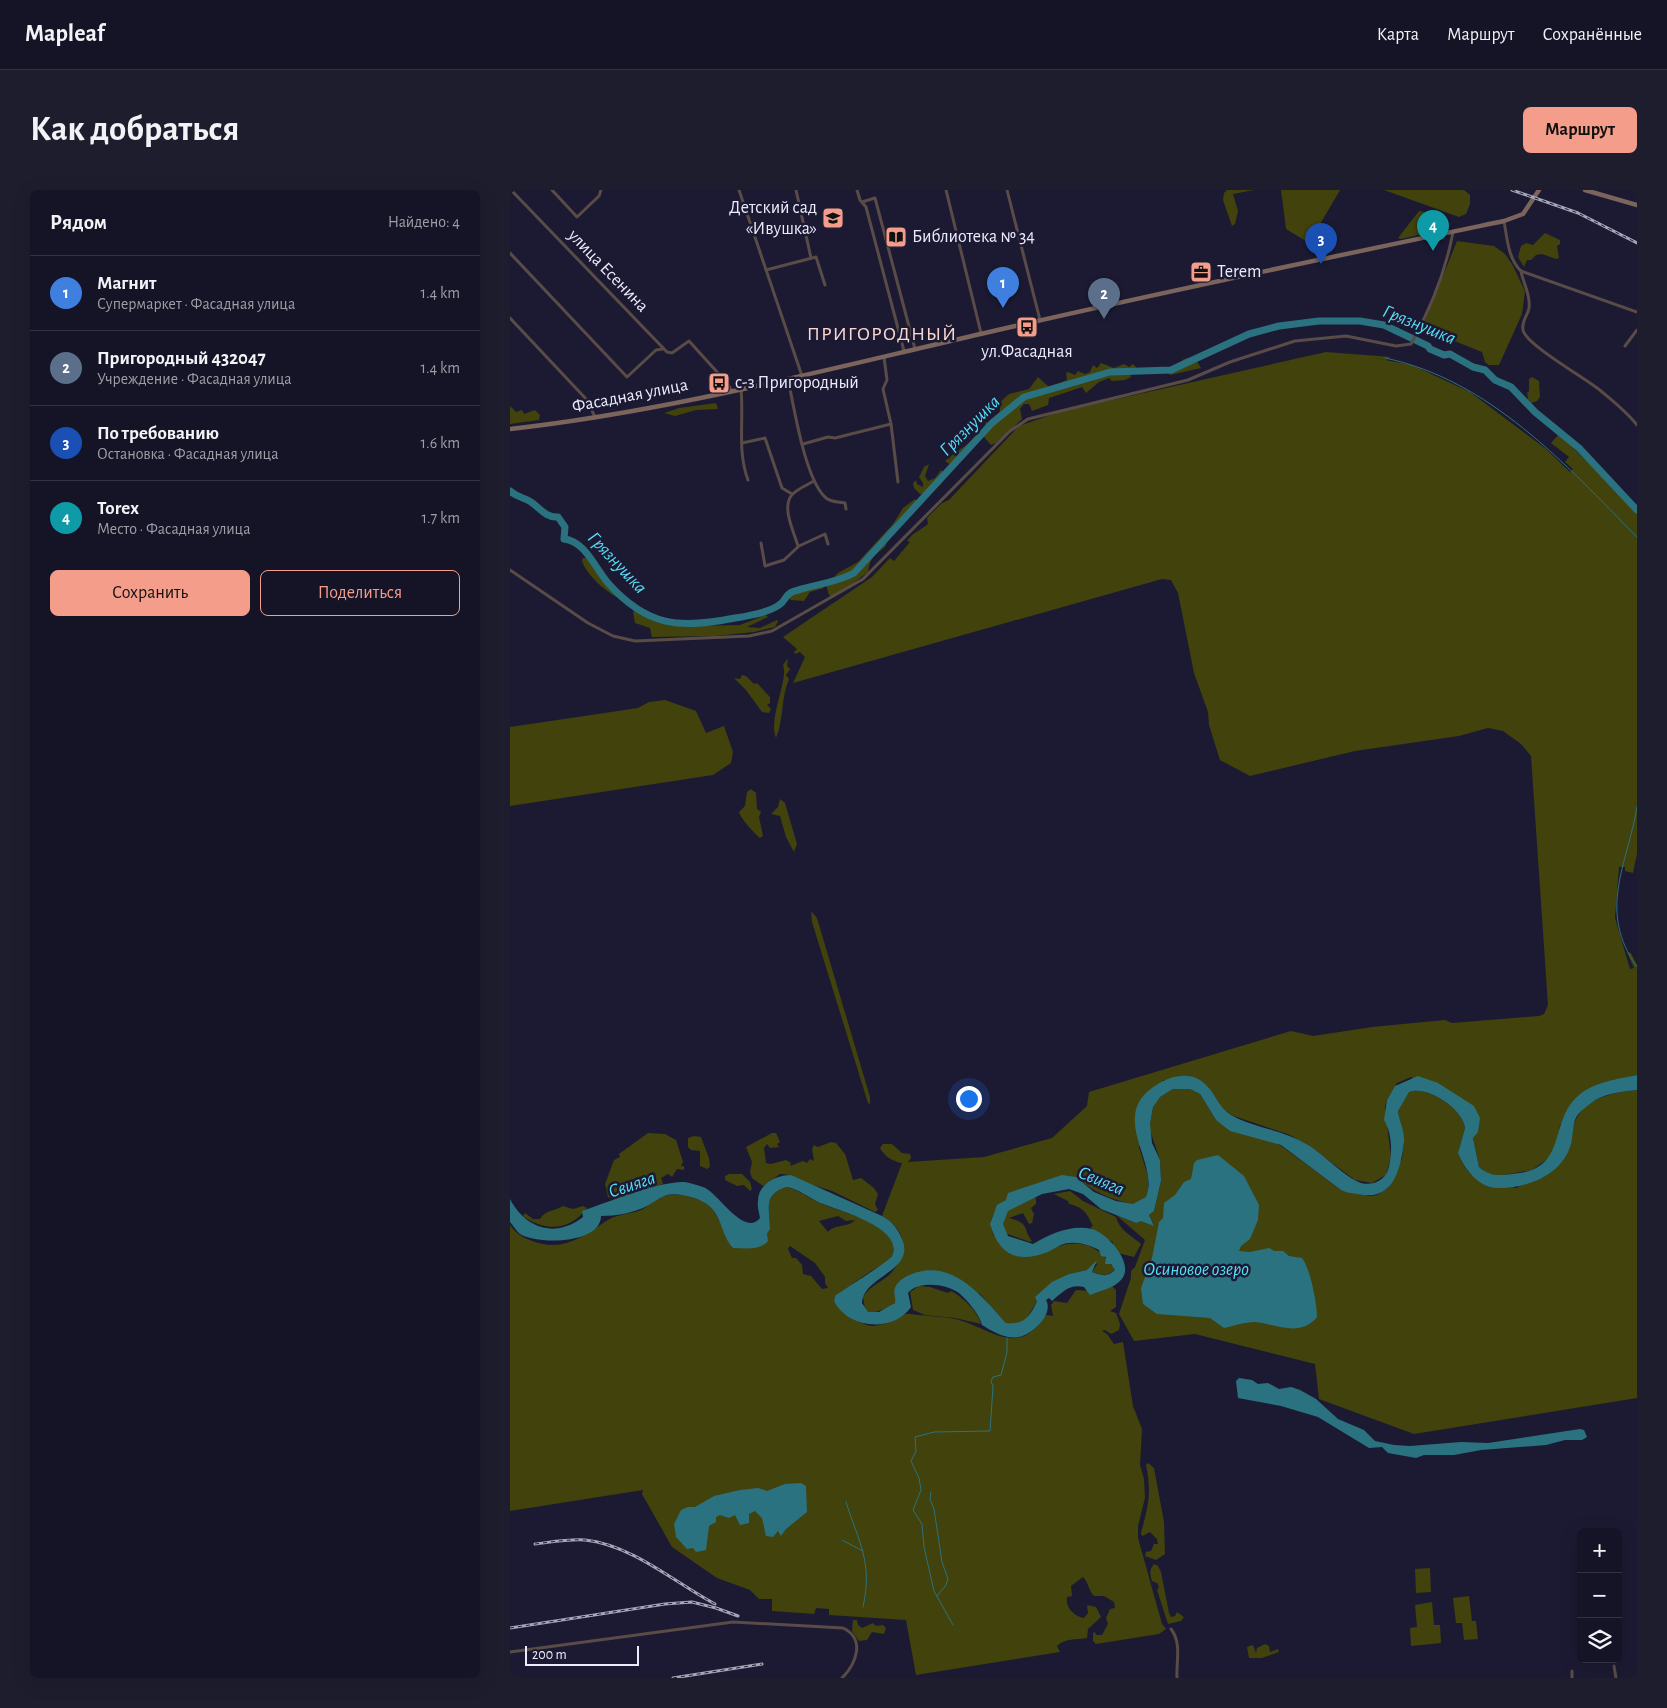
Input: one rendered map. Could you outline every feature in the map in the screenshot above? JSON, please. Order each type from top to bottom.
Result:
[{"type":"main road","name":"Фасадная улица","points":[[510,429],[596,418],[732,391],[1040,320],[1504,222],[1523,214],[1539,190]]},
{"type":"main road","points":[[1585,190],[1637,205]]},
{"type":"street","name":"улица Есенина","points":[[511,190],[663,349]]},
{"type":"street","points":[[552,190],[577,217],[599,196],[601,190]]},
{"type":"street","points":[[739,190],[802,376]]},
{"type":"street","points":[[796,190],[811,258]]},
{"type":"street","points":[[857,190],[866,207],[904,351]]},
{"type":"street","points":[[946,190],[981,334]]},
{"type":"street","points":[[1007,190],[1040,320]]},
{"type":"street","points":[[862,202],[875,198],[915,349]]},
{"type":"street","points":[[1504,222],[1508,243],[1528,290],[1529,307],[1523,331],[1539,348],[1601,391],[1637,425]]},
{"type":"street","points":[[510,570],[588,623],[613,636],[635,641],[749,636],[772,631],[863,579],[1010,431],[1028,418],[1188,380],[1230,362],[1295,341],[1346,336],[1396,346],[1411,344],[1420,327],[1441,274],[1453,232]]},
{"type":"street","points":[[510,253],[627,376],[656,350],[663,349],[672,353],[689,341],[732,391]]},
{"type":"street","points":[[766,270],[816,257],[825,285]]},
{"type":"street","points":[[1521,270],[1637,312]]},
{"type":"street","points":[[510,318],[587,400],[596,418]]},
{"type":"street","points":[[1625,346],[1637,330]]},
{"type":"street","points":[[884,357],[886,380],[883,389],[891,424],[898,482]]},
{"type":"street","points":[[788,379],[802,444],[814,481],[825,497],[834,502],[845,503],[846,509]]},
{"type":"street","points":[[740,389],[743,468],[748,480]]},
{"type":"street","points":[[802,444],[891,424]]},
{"type":"street","points":[[741,443],[765,438],[782,488],[792,494]]},
{"type":"street","points":[[798,546],[789,517],[789,500],[792,494],[814,481]]},
{"type":"street","points":[[761,543],[765,566],[784,560],[798,546],[824,534],[828,544]]},
{"type":"street","points":[[510,1652],[733,1622],[843,1628],[850,1634],[857,1649],[854,1666],[842,1678]]},
{"type":"street","points":[[1171,1629],[1175,1634],[1178,1653],[1177,1678]]},
{"type":"street","points":[[1614,1666],[1616,1678]]},
{"type":"street","points":[[1572,1671],[1572,1678]]},
{"type":"shaded area","points":[[1227,190],[1254,190],[1233,194],[1238,211],[1235,224],[1232,226],[1223,200],[1224,193]]},
{"type":"shaded area","points":[[1281,190],[1340,190],[1309,243],[1286,229]]},
{"type":"shaded area","points":[[1384,190],[1464,190],[1470,195],[1470,204],[1466,214],[1459,217]]},
{"type":"shaded area","points":[[1419,211],[1429,215],[1433,220],[1436,231],[1401,239],[1398,238]]},
{"type":"shaded area","points":[[1545,233],[1560,240],[1560,244],[1557,246],[1559,258],[1556,259],[1542,254],[1536,255],[1531,260],[1527,260],[1524,267],[1518,257],[1521,246],[1526,243],[1533,245]]},
{"type":"shaded area","points":[[1457,241],[1494,246],[1505,254],[1525,291],[1522,314],[1499,365],[1489,365],[1485,362],[1482,352],[1422,328]]},
{"type":"shaded area","points":[[1326,352],[1391,357],[1386,360],[1369,357],[1412,365],[1470,392],[1546,449],[1570,472],[1573,469],[1565,462],[1569,457],[1551,443],[1559,434],[1637,511],[1637,854],[1633,873],[1625,871],[1625,867],[1619,867],[1615,918],[1630,969],[1634,968],[1627,952],[1631,953],[1637,965],[1637,1075],[1599,1084],[1560,1125],[1558,1139],[1550,1157],[1532,1170],[1498,1176],[1487,1173],[1479,1167],[1473,1138],[1480,1118],[1411,1077],[1397,1083],[1387,1100],[1385,1107],[1391,1157],[1386,1175],[1372,1183],[1355,1180],[1309,1146],[1290,1135],[1231,1115],[1223,1109],[1207,1086],[1163,1080],[1139,1147],[1148,1176],[1148,1198],[1135,1205],[1126,1203],[1096,1191],[1076,1177],[1014,1197],[995,1212],[991,1221],[994,1236],[1046,1252],[1063,1245],[1088,1245],[1102,1254],[1115,1270],[1104,1275],[1092,1272],[1098,1263],[1087,1270],[1069,1274],[1037,1301],[1026,1320],[1017,1324],[1006,1323],[980,1294],[932,1270],[890,1307],[870,1314],[865,1309],[863,1297],[869,1289],[892,1272],[901,1256],[903,1248],[900,1234],[896,1227],[882,1216],[902,1163],[892,1160],[884,1154],[880,1148],[883,1144],[892,1144],[902,1153],[910,1154],[911,1158],[908,1162],[984,1157],[1052,1138],[1087,1106],[1089,1092],[1291,1031],[1313,1036],[1372,1027],[1445,1020],[1452,1023],[1539,1016],[1544,1014],[1548,1005],[1531,756],[1521,744],[1503,731],[1488,728],[1459,736],[1355,751],[1250,776],[1220,760],[1209,725],[1208,712],[1194,673],[1178,593],[1171,580],[1162,579],[793,683],[805,657],[800,652],[795,654],[794,652],[797,649],[783,637],[872,577],[890,558],[894,561],[910,542],[907,541],[909,538],[928,524],[927,518],[942,503],[949,500],[1019,426],[1059,412]]},
{"type":"shaded area","points":[[1195,358],[1201,368],[1170,375],[1168,373],[1184,359]]},
{"type":"shaded area","points":[[1101,363],[1114,368],[1124,364],[1129,367],[1133,364],[1136,367],[1130,373],[1131,377],[1125,380],[1112,381],[1109,378],[1099,382],[1086,393],[1082,387],[1049,398],[1048,405],[1032,411],[1029,404],[1024,404],[1020,409],[1022,419],[996,443],[991,445],[983,436],[961,461],[952,462],[951,465],[945,461],[975,438],[984,428],[986,422],[991,423],[996,419],[1000,412],[999,403],[1009,394],[1029,389],[1038,377],[1049,387],[1067,380],[1066,373],[1068,372],[1075,375],[1078,371],[1085,374],[1090,372],[1093,365],[1097,368]]},
{"type":"shaded area","points":[[1532,377],[1539,381],[1540,397],[1537,401],[1531,403],[1527,393],[1529,391],[1529,379]]},
{"type":"shaded area","points":[[716,403],[718,409],[696,410],[675,416],[664,413],[679,408]]},
{"type":"shaded area","points":[[510,406],[516,412],[522,410],[524,414],[535,410],[540,415],[539,420],[510,424]]},
{"type":"shaded area","points":[[929,464],[925,476],[928,481],[935,478],[941,470],[947,474],[941,484],[929,494],[920,494],[914,488],[913,483],[916,480],[917,484],[923,487],[919,477],[924,467]]},
{"type":"shaded area","points":[[915,499],[917,502],[915,508],[885,547],[873,558],[868,572],[844,590],[832,597],[829,595],[826,585],[838,573],[858,562],[893,524],[903,508]]},
{"type":"shaded area","points":[[583,558],[586,558],[606,583],[621,596],[621,599],[604,588],[592,577],[584,565]]},
{"type":"shaded area","points":[[816,583],[824,588],[810,592],[804,601],[791,600],[788,596],[788,593],[798,587],[805,589]]},
{"type":"shaded area","points":[[635,610],[659,622],[687,626],[740,625],[766,615],[768,617],[747,627],[760,628],[778,621],[775,627],[754,632],[715,636],[652,637],[650,628],[635,623],[633,612]]},
{"type":"shaded area","points":[[788,658],[787,666],[790,669],[786,675],[789,679],[776,738],[774,729],[776,710],[783,680],[783,665]]},
{"type":"shaded area","points":[[742,675],[746,676],[754,684],[757,683],[770,697],[770,703],[767,705],[771,709],[769,713],[762,712],[746,690],[734,678],[740,679]]},
{"type":"shaded area","points":[[665,700],[696,711],[706,733],[724,726],[733,752],[731,763],[713,775],[510,806],[510,727],[638,708],[649,702]]},
{"type":"shaded area","points":[[751,789],[756,793],[757,809],[761,812],[759,817],[763,836],[760,838],[745,822],[739,812],[745,806],[747,792]]},
{"type":"shaded area","points":[[780,799],[785,803],[797,844],[794,852],[786,837],[780,816],[771,814],[778,807]]},
{"type":"shaded area","points":[[811,911],[817,918],[870,1097],[870,1104],[868,1103],[812,922]]},
{"type":"shaded area","points":[[1173,1089],[1190,1089],[1200,1094],[1216,1120],[1280,1145],[1341,1190],[1369,1196],[1377,1195],[1388,1188],[1402,1159],[1404,1141],[1398,1111],[1408,1092],[1425,1092],[1434,1095],[1458,1113],[1465,1128],[1458,1153],[1463,1164],[1474,1177],[1488,1184],[1517,1188],[1572,1139],[1573,1126],[1584,1108],[1602,1097],[1637,1090],[1637,1398],[1414,1434],[1319,1399],[1315,1364],[1195,1334],[1134,1341],[1119,1314],[1131,1278],[1131,1271],[1135,1267],[1145,1240],[1116,1215],[1136,1223],[1141,1220],[1154,1225],[1149,1215],[1154,1211],[1161,1181],[1160,1160],[1149,1127],[1155,1100]]},
{"type":"shaded area","points":[[648,1133],[665,1134],[676,1140],[683,1162],[681,1166],[684,1166],[684,1170],[677,1169],[672,1177],[668,1174],[661,1178],[663,1184],[615,1199],[608,1197],[605,1184],[614,1160],[620,1157],[619,1154]]},
{"type":"shaded area","points":[[772,1133],[776,1133],[780,1142],[777,1144],[779,1147],[770,1148],[767,1144],[764,1148],[766,1163],[771,1164],[786,1160],[791,1163],[790,1166],[803,1161],[807,1163],[810,1159],[814,1161],[812,1149],[814,1145],[818,1147],[831,1142],[836,1143],[845,1154],[853,1180],[861,1178],[874,1188],[878,1194],[875,1204],[878,1210],[875,1212],[832,1191],[800,1181],[791,1175],[780,1174],[763,1186],[752,1178],[750,1172],[752,1162],[746,1147]]},
{"type":"shaded area","points":[[694,1136],[701,1137],[709,1158],[710,1167],[707,1169],[700,1166],[700,1151],[691,1150],[688,1147],[688,1138]]},
{"type":"shaded area","points":[[729,1174],[742,1174],[750,1182],[752,1189],[750,1191],[744,1185],[737,1186],[725,1180],[725,1176]]},
{"type":"shaded area","points":[[787,1187],[791,1188],[822,1204],[858,1217],[883,1231],[891,1239],[894,1249],[889,1261],[835,1296],[834,1301],[852,1317],[864,1324],[878,1326],[906,1314],[944,1317],[963,1321],[994,1334],[1017,1338],[1027,1335],[1046,1315],[1053,1316],[1051,1305],[1054,1301],[1067,1303],[1076,1290],[1092,1291],[1109,1283],[1116,1290],[1116,1307],[1110,1311],[1116,1313],[1120,1324],[1119,1330],[1111,1334],[1105,1330],[1102,1331],[1107,1334],[1114,1344],[1123,1342],[1133,1406],[1142,1429],[1140,1465],[1144,1479],[1145,1498],[1138,1526],[1138,1538],[1162,1624],[1166,1629],[1159,1634],[1096,1644],[1093,1641],[1093,1633],[1102,1635],[1108,1624],[1106,1618],[1110,1609],[1115,1608],[1114,1602],[1104,1596],[1094,1596],[1083,1577],[1071,1586],[1072,1596],[1067,1597],[1067,1601],[1071,1611],[1077,1616],[1084,1618],[1088,1613],[1087,1605],[1096,1607],[1101,1617],[1088,1629],[1087,1638],[1060,1643],[1057,1646],[1060,1652],[916,1675],[906,1620],[829,1615],[829,1609],[816,1608],[814,1614],[772,1611],[772,1599],[759,1599],[750,1590],[717,1578],[672,1547],[642,1494],[643,1490],[510,1511],[510,1225],[527,1239],[546,1245],[556,1245],[574,1240],[612,1218],[641,1210],[664,1196],[677,1195],[694,1198],[708,1205],[718,1219],[733,1248],[753,1248],[767,1241],[767,1234],[770,1229],[769,1204],[771,1198],[779,1190]],"holes":[[[838,1216],[846,1221],[855,1220],[828,1232],[819,1221]],[[790,1246],[815,1263],[825,1277],[825,1283],[828,1288],[822,1289],[811,1276],[803,1274],[802,1265],[796,1258],[792,1258],[788,1249]]]},
{"type":"shaded area","points":[[1070,1191],[1083,1201],[1116,1217],[1120,1226],[1141,1244],[1134,1257],[1114,1252],[1113,1242],[1103,1238],[1090,1227],[1093,1226],[1084,1211],[1054,1194]]},
{"type":"shaded area","points":[[1029,1198],[1036,1198],[1036,1204],[1031,1208],[1034,1214],[1032,1223],[1029,1224],[1023,1213],[1009,1218],[1023,1224],[1032,1241],[1030,1242],[1005,1233],[1001,1217],[1008,1210]]},
{"type":"shaded area","points":[[563,1206],[573,1209],[583,1206],[587,1208],[573,1221],[557,1227],[540,1225],[523,1216],[525,1213],[533,1219],[540,1219],[547,1212]]},
{"type":"shaded area","points":[[919,1286],[955,1293],[977,1314],[981,1324],[955,1318],[925,1315],[913,1310],[910,1292]]},
{"type":"shaded area","points":[[1148,1463],[1154,1468],[1164,1522],[1165,1554],[1156,1560],[1145,1556],[1146,1552],[1151,1551],[1154,1544],[1158,1544],[1157,1539],[1150,1532],[1142,1536],[1141,1533],[1148,1500],[1149,1484],[1146,1465]]},
{"type":"shaded area","points":[[1154,1564],[1158,1566],[1161,1572],[1169,1613],[1171,1617],[1175,1616],[1177,1612],[1184,1617],[1181,1621],[1168,1624],[1157,1590],[1159,1587],[1157,1583],[1152,1581],[1151,1570]]},
{"type":"shaded area","points":[[1430,1568],[1431,1592],[1416,1593],[1415,1569]]},
{"type":"shaded area","points":[[1469,1596],[1472,1621],[1476,1621],[1478,1639],[1464,1640],[1462,1623],[1456,1623],[1453,1598]]},
{"type":"shaded area","points":[[1432,1602],[1434,1625],[1440,1625],[1441,1643],[1411,1646],[1410,1628],[1417,1627],[1415,1605]]},
{"type":"shaded area","points":[[853,1620],[857,1620],[858,1625],[862,1628],[873,1623],[876,1626],[883,1625],[886,1628],[884,1634],[872,1632],[867,1640],[859,1641],[852,1631]]},
{"type":"shaded area","points":[[1265,1644],[1269,1646],[1270,1652],[1278,1649],[1279,1652],[1262,1658],[1249,1658],[1247,1647],[1253,1645],[1256,1653],[1257,1648]]},
{"type":"water","name":"Свияга","points":[[1637,1075],[1637,1090],[1600,1097],[1580,1112],[1575,1119],[1568,1151],[1554,1170],[1533,1182],[1498,1188],[1485,1185],[1474,1177],[1458,1153],[1465,1128],[1458,1113],[1434,1095],[1425,1092],[1409,1092],[1398,1111],[1404,1138],[1398,1170],[1389,1186],[1382,1192],[1374,1195],[1349,1193],[1341,1190],[1281,1145],[1230,1131],[1216,1120],[1200,1094],[1190,1089],[1173,1089],[1160,1097],[1153,1107],[1150,1124],[1152,1143],[1160,1160],[1161,1181],[1154,1211],[1149,1215],[1154,1226],[1141,1221],[1136,1223],[1101,1209],[1083,1194],[1069,1189],[1042,1194],[1008,1211],[1003,1224],[1008,1236],[1033,1244],[1069,1229],[1092,1229],[1105,1236],[1112,1243],[1118,1250],[1125,1266],[1125,1273],[1121,1280],[1107,1289],[1090,1295],[1084,1287],[1079,1286],[1066,1290],[1052,1301],[1049,1298],[1046,1300],[1048,1305],[1047,1311],[1041,1323],[1025,1335],[1014,1338],[1004,1336],[982,1325],[976,1312],[959,1293],[947,1287],[933,1285],[918,1286],[908,1293],[911,1307],[893,1321],[871,1324],[849,1317],[834,1301],[835,1296],[889,1259],[892,1256],[893,1246],[888,1236],[867,1221],[818,1202],[799,1191],[787,1187],[779,1190],[771,1198],[769,1204],[770,1229],[767,1234],[768,1241],[752,1248],[733,1248],[713,1209],[704,1202],[676,1194],[664,1196],[647,1206],[630,1212],[601,1216],[598,1225],[591,1232],[567,1240],[554,1241],[529,1238],[520,1234],[510,1222],[510,1199],[516,1209],[532,1223],[552,1229],[572,1224],[583,1217],[582,1211],[648,1188],[685,1182],[709,1190],[739,1218],[746,1222],[754,1223],[760,1218],[759,1195],[764,1185],[774,1179],[791,1175],[882,1216],[892,1223],[902,1239],[904,1250],[902,1259],[871,1286],[865,1294],[862,1303],[868,1312],[879,1312],[895,1303],[894,1292],[898,1283],[905,1277],[927,1270],[953,1275],[965,1282],[1006,1323],[1017,1323],[1029,1316],[1037,1301],[1035,1297],[1052,1282],[1069,1274],[1087,1270],[1097,1260],[1092,1272],[1106,1275],[1115,1270],[1111,1264],[1105,1264],[1106,1257],[1101,1256],[1099,1250],[1081,1244],[1066,1243],[1048,1252],[1034,1256],[1025,1257],[1009,1253],[998,1242],[990,1224],[997,1205],[1006,1200],[1008,1193],[1062,1175],[1076,1177],[1094,1192],[1116,1201],[1133,1204],[1146,1197],[1149,1185],[1136,1133],[1137,1107],[1150,1089],[1166,1080],[1183,1076],[1200,1080],[1207,1086],[1223,1109],[1231,1115],[1299,1140],[1355,1180],[1369,1184],[1381,1180],[1390,1164],[1390,1137],[1384,1120],[1387,1100],[1395,1086],[1418,1076],[1438,1083],[1474,1106],[1480,1118],[1478,1132],[1473,1138],[1479,1167],[1490,1174],[1498,1175],[1530,1171],[1542,1164],[1550,1154],[1569,1106],[1579,1095],[1592,1087],[1606,1082]]},
{"type":"water","name":"Осиновое озеро","points":[[1218,1155],[1244,1176],[1259,1205],[1258,1220],[1250,1239],[1241,1246],[1239,1251],[1250,1252],[1269,1248],[1274,1251],[1283,1251],[1289,1256],[1302,1258],[1305,1263],[1316,1303],[1317,1317],[1303,1327],[1288,1328],[1251,1322],[1224,1328],[1210,1318],[1157,1314],[1143,1304],[1141,1288],[1152,1258],[1159,1222],[1163,1218],[1164,1203],[1175,1195],[1184,1182],[1191,1179],[1194,1163],[1197,1160]]},
{"type":"water","points":[[1239,1378],[1252,1380],[1258,1384],[1268,1383],[1279,1389],[1291,1387],[1300,1390],[1316,1399],[1338,1419],[1364,1430],[1375,1441],[1394,1445],[1410,1446],[1461,1442],[1488,1443],[1580,1429],[1584,1430],[1587,1437],[1582,1440],[1565,1440],[1546,1445],[1481,1450],[1454,1455],[1424,1455],[1416,1458],[1388,1453],[1382,1447],[1369,1448],[1318,1417],[1281,1406],[1238,1398],[1236,1381]]},
{"type":"water","points":[[801,1483],[806,1486],[807,1512],[786,1529],[781,1536],[778,1531],[773,1537],[766,1536],[762,1518],[755,1511],[749,1514],[749,1523],[740,1525],[735,1515],[729,1518],[720,1515],[716,1517],[716,1522],[709,1526],[706,1550],[696,1552],[693,1548],[687,1549],[676,1537],[674,1524],[681,1510],[695,1507],[714,1496],[740,1490],[758,1488],[767,1491],[785,1484]]},
{"type":"waterway","name":"Грязнушка","points":[[510,491],[531,502],[550,516],[558,517],[565,527],[564,539],[571,541],[584,550],[608,583],[622,598],[637,609],[666,621],[681,623],[715,621],[752,615],[781,604],[792,592],[854,573],[992,423],[1024,397],[1110,372],[1171,370],[1249,334],[1279,326],[1319,321],[1360,321],[1384,325],[1428,346],[1430,349],[1444,355],[1450,354],[1473,367],[1485,370],[1495,380],[1511,387],[1535,412],[1579,448],[1637,510]]},
{"type":"waterway","points":[[1385,358],[1423,369],[1459,385],[1492,405],[1553,454],[1637,537]]},
{"type":"waterway","points":[[1637,807],[1618,888],[1617,907],[1619,927],[1625,946],[1637,967]]},
{"type":"waterway","points":[[953,1625],[934,1591],[924,1547],[922,1524],[913,1510],[921,1490],[919,1478],[911,1461],[916,1451],[915,1437],[934,1432],[990,1431],[993,1387],[991,1381],[993,1377],[1001,1375],[1007,1352],[1007,1338]]},
{"type":"waterway","points":[[931,1492],[930,1499],[934,1509],[942,1562],[948,1579],[946,1585],[937,1596]]},
{"type":"waterway","points":[[846,1502],[860,1541],[865,1565],[866,1591],[863,1607]]},
{"type":"waterway","points":[[842,1540],[863,1551]]},
{"type":"railway","points":[[1512,190],[1578,213],[1637,243]]},
{"type":"railway","points":[[535,1544],[579,1540],[602,1543],[636,1557],[715,1604]]},
{"type":"railway","points":[[510,1628],[665,1604],[692,1602],[738,1616]]},
{"type":"railway","points":[[673,1678],[762,1664]]},
{"type":"place","name":"Детский сад «Ивушка»","points":[[833,218]]},
{"type":"place","name":"Библиотека № 34","points":[[896,237]]},
{"type":"place","name":"Torex","points":[[1433,251]]},
{"type":"place","name":"По требованию","points":[[1321,264]]},
{"type":"place","name":"Terem","points":[[1201,272]]},
{"type":"place","name":"Магнит","points":[[1003,308]]},
{"type":"place","name":"Пригородный 432047","points":[[1104,319]]},
{"type":"place","name":"ул.Фасадная","points":[[1027,327]]},
{"type":"place","name":"с-з Пригородный","points":[[719,383]]},
{"type":"district","name":"ПРИГОРОДНЫЙ","points":[[882,334]]}]
